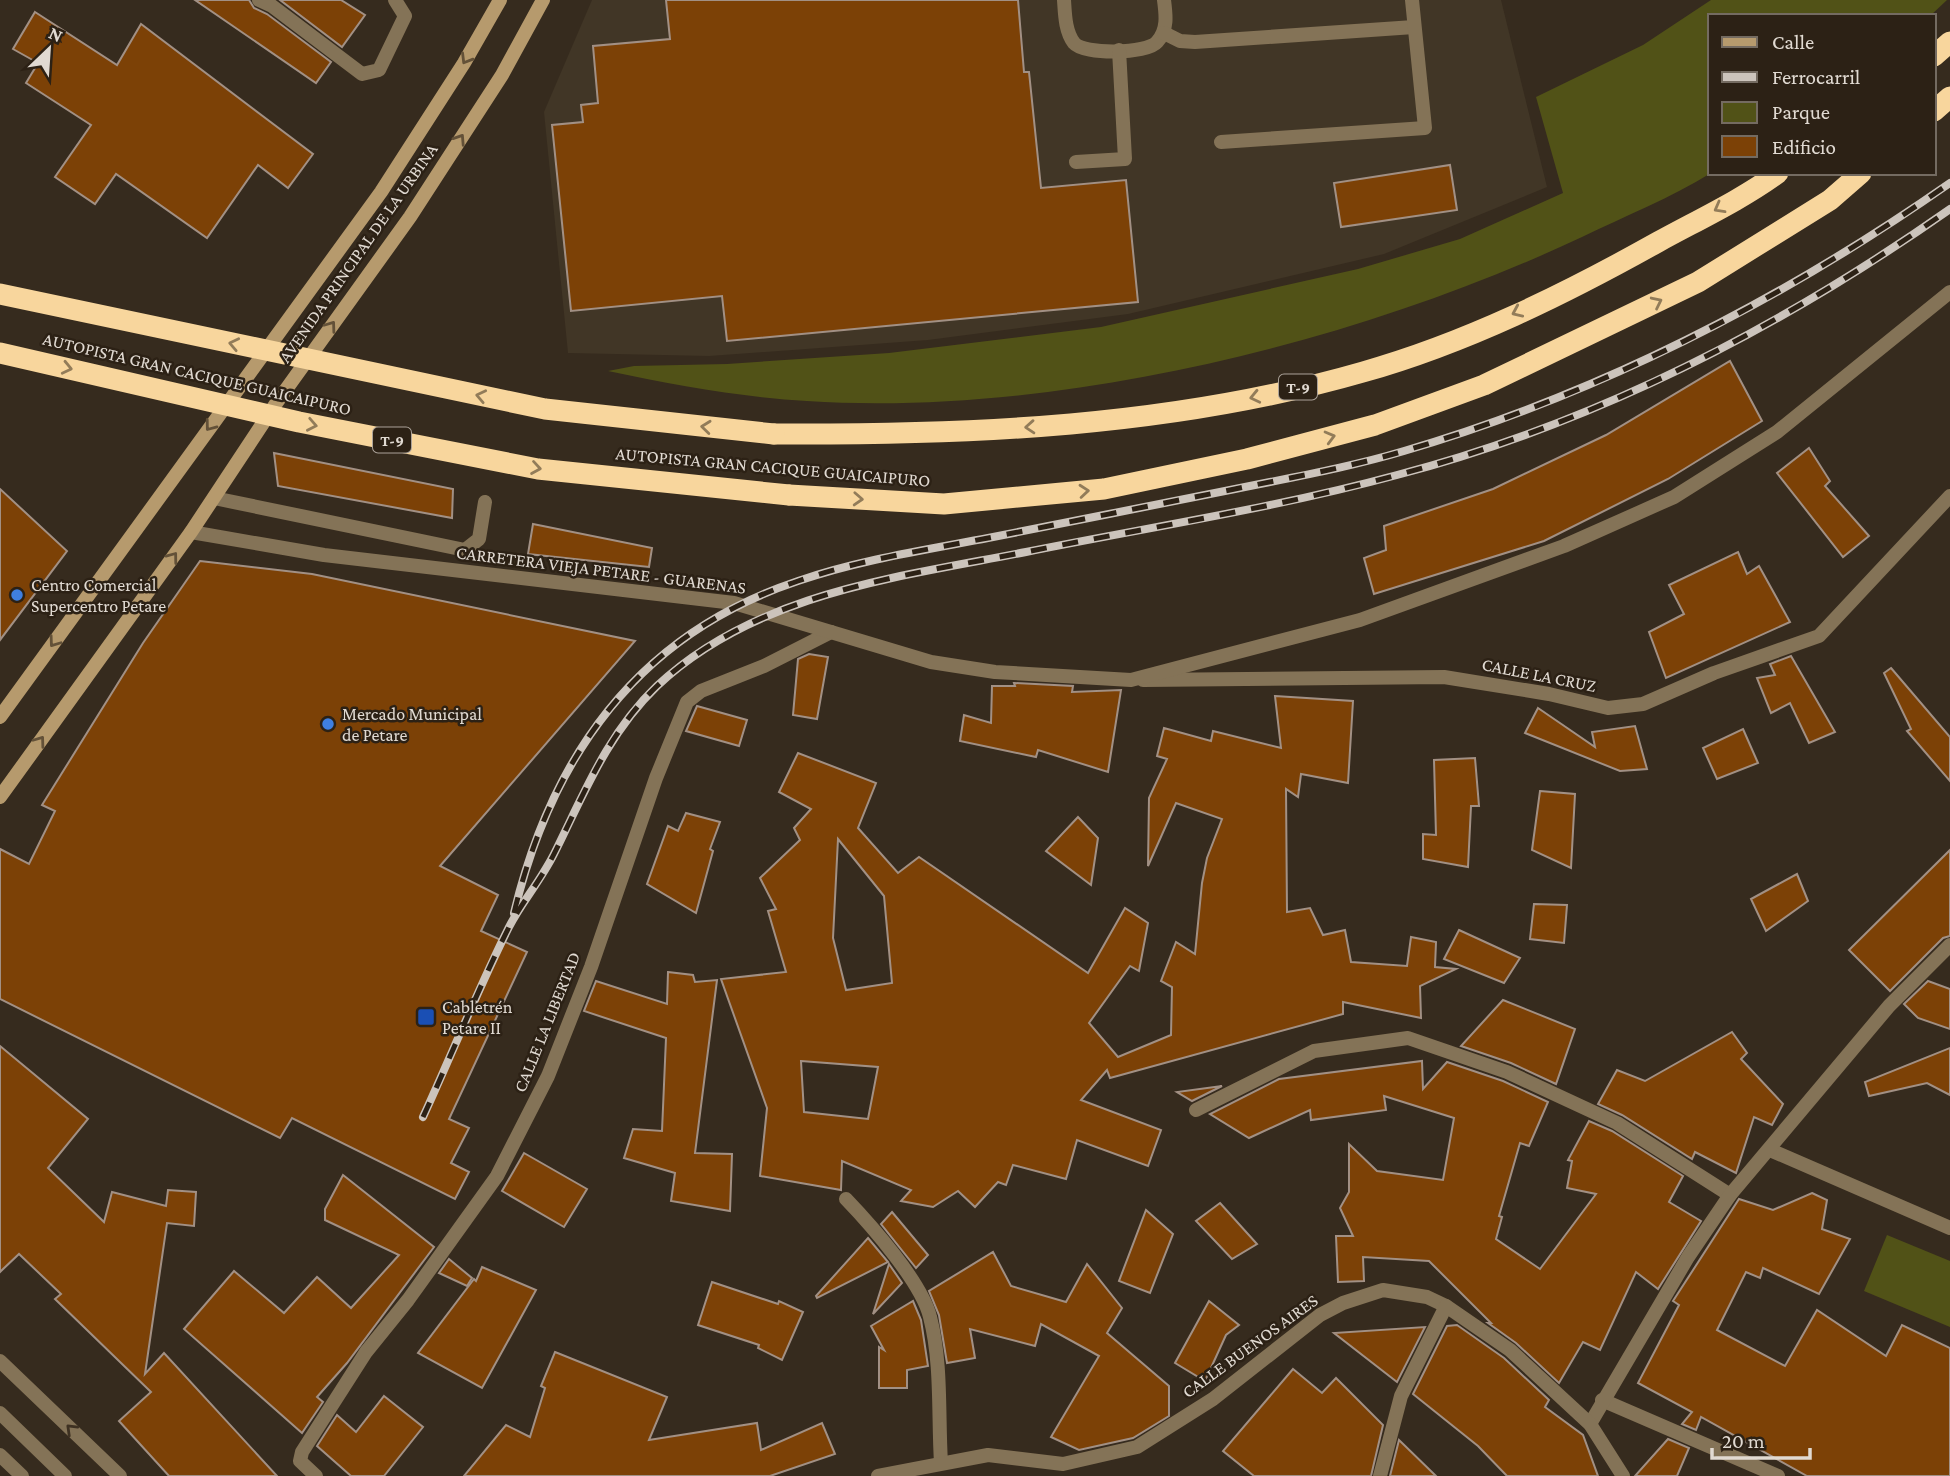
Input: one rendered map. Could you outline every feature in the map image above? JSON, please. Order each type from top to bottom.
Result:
[{"type":"highway","points":[[1936,54],[1950,42]]},
{"type":"highway","points":[[1936,109],[1950,97]]},
{"type":"highway","name":"AUTOPISTA GRAN CACIQUE GUAICAIPURO","points":[[0,294],[545,410],[774,434],[922,435],[1093,422],[1217,405],[1363,372],[1455,340],[1589,281],[1774,175]]},
{"type":"highway","name":"AUTOPISTA GRAN CACIQUE GUAICAIPURO","points":[[0,353],[299,422],[538,469],[789,495],[944,504],[1104,489],[1247,459],[1375,425],[1484,385],[1698,282],[1830,200],[1859,175]]},
{"type":"main road","name":"AVENIDA PRINCIPAL DE LA URBINA","points":[[1,713],[381,192],[464,63],[500,0]]},
{"type":"main road","name":"AVENIDA PRINCIPAL DE LA URBINA","points":[[0,797],[191,532],[277,402],[410,217],[502,75],[543,0]]},
{"type":"street","points":[[259,0],[272,6],[362,74],[379,70],[404,25],[405,16],[396,0]]},
{"type":"street","points":[[1063,0],[1068,33],[1076,45],[1086,51],[1147,50],[1156,44],[1164,33],[1164,0]]},
{"type":"street","points":[[1222,142],[1425,128],[1412,0]]},
{"type":"street","points":[[1164,33],[1180,41],[1195,42],[1414,27]]},
{"type":"street","points":[[1076,162],[1125,159],[1119,50]]},
{"type":"street","name":"CARRETERA VIEJA PETARE - GUARENAS","points":[[191,532],[324,555],[734,603],[931,662],[970,669],[1131,680],[1360,620],[1564,546],[1674,497],[1777,432],[1950,292]]},
{"type":"street","name":"CALLE LA CRUZ","points":[[1131,680],[1444,677],[1537,692],[1608,708],[1643,704],[1714,673],[1819,636],[1950,496]]},
{"type":"street","points":[[214,498],[466,550],[479,539],[485,502]]},
{"type":"street","name":"CALLE LA LIBERTAD","points":[[316,1476],[300,1461],[302,1452],[366,1352],[408,1300],[497,1176],[548,1076],[591,967],[656,778],[687,702],[702,691],[764,666],[831,632]]},
{"type":"street","points":[[1590,1424],[1602,1400],[1730,1195],[1889,1006],[1950,945]]},
{"type":"street","points":[[1196,1110],[1314,1051],[1408,1038],[1507,1072],[1617,1123],[1730,1195]]},
{"type":"street","points":[[1770,1150],[1950,1228]]},
{"type":"street","points":[[846,1199],[878,1232],[930,1315],[937,1370],[941,1463]]},
{"type":"street","name":"CALLE BUENOS AIRES","points":[[878,1476],[988,1455],[1063,1464],[1137,1447],[1213,1399],[1320,1315],[1343,1303],[1383,1290],[1427,1297],[1447,1306],[1510,1350],[1590,1424],[1623,1476]]},
{"type":"street","points":[[1380,1476],[1401,1396],[1447,1306]]},
{"type":"street","points":[[0,1361],[120,1476]]},
{"type":"street","points":[[1602,1400],[1778,1476]]},
{"type":"street","points":[[0,1413],[65,1476]]},
{"type":"street","points":[[0,1455],[22,1476]]},
{"type":"shaded area","points":[[592,0],[1501,0],[1547,187],[1384,254],[1128,314],[928,340],[709,356],[568,353],[544,112]]},
{"type":"green space","points":[[1711,0],[1947,0],[1932,14],[1708,14],[1708,175],[1648,207],[1494,275],[1401,310],[1304,340],[1204,365],[1103,384],[1002,397],[903,403],[757,397],[608,371],[634,366],[727,364],[889,353],[1101,327],[1358,269],[1460,239],[1563,193],[1536,97],[1643,45]]},
{"type":"green space","points":[[1887,1235],[1950,1261],[1950,1327],[1864,1291]]},
{"type":"building","points":[[195,0],[249,0],[254,8],[267,14],[331,62],[316,83]]},
{"type":"building","points":[[280,0],[341,0],[365,15],[342,47]]},
{"type":"building","points":[[666,0],[1018,0],[1024,72],[1029,72],[1041,188],[1126,180],[1138,302],[727,341],[722,296],[571,311],[552,125],[583,122],[581,105],[598,103],[593,46],[670,39]]},
{"type":"building","points":[[35,12],[117,65],[141,24],[313,154],[288,188],[258,165],[207,238],[116,174],[95,204],[55,177],[91,125],[26,83],[38,63],[13,49]]},
{"type":"building","points":[[1450,165],[1457,210],[1341,227],[1334,183]]},
{"type":"building","points":[[1730,361],[1762,421],[1668,479],[1544,541],[1374,594],[1364,558],[1386,550],[1384,526],[1493,489],[1606,435]]},
{"type":"building","points":[[1809,448],[1830,481],[1825,486],[1869,536],[1843,557],[1777,473]]},
{"type":"building","points":[[274,453],[453,489],[452,518],[278,486]]},
{"type":"building","name":"Centro Comercial Supercentro Petare","points":[[0,489],[67,551],[0,640]]},
{"type":"building","points":[[533,524],[652,548],[649,567],[528,554]]},
{"type":"building","points":[[1738,552],[1747,574],[1759,566],[1790,622],[1666,678],[1649,632],[1684,614],[1669,585]]},
{"type":"building","points":[[200,561],[312,574],[635,641],[440,866],[498,895],[481,931],[527,952],[449,1119],[469,1128],[451,1163],[469,1172],[455,1199],[292,1118],[280,1138],[0,999],[0,849],[29,864],[55,811],[42,805],[143,643]]},
{"type":"building","points":[[809,654],[828,657],[817,719],[793,715],[798,659]]},
{"type":"building","points":[[1791,656],[1835,732],[1809,743],[1790,703],[1771,713],[1757,678],[1775,675],[1770,664]]},
{"type":"building","points":[[1891,668],[1950,737],[1950,781],[1907,731],[1911,729],[1884,673]]},
{"type":"building","points":[[1014,683],[1073,686],[1072,692],[1121,690],[1108,772],[1038,750],[1036,757],[960,741],[964,715],[991,723],[992,686],[1015,686]]},
{"type":"building","points":[[1275,696],[1353,701],[1348,783],[1301,774],[1298,797],[1286,789],[1287,912],[1310,908],[1323,935],[1345,930],[1351,962],[1407,966],[1411,937],[1436,942],[1435,967],[1456,969],[1420,986],[1421,1018],[1343,1002],[1343,1014],[1110,1078],[1107,1070],[1081,1100],[1161,1130],[1148,1166],[1077,1140],[1066,1179],[1013,1165],[1006,1185],[998,1182],[975,1207],[958,1191],[933,1207],[901,1201],[911,1190],[842,1161],[841,1190],[760,1176],[767,1108],[721,979],[786,972],[768,911],[776,909],[760,878],[800,840],[794,828],[811,809],[779,792],[798,753],[876,783],[858,828],[898,873],[919,857],[1088,973],[1125,908],[1148,923],[1139,971],[1130,966],[1089,1023],[1118,1057],[1171,1035],[1172,987],[1161,981],[1176,942],[1195,954],[1207,858],[1222,819],[1176,803],[1148,866],[1149,798],[1167,759],[1157,756],[1164,728],[1211,741],[1213,731],[1281,748]],"holes":[[[838,839],[884,896],[892,983],[846,990],[833,938]],[[801,1061],[878,1067],[868,1119],[804,1112]]]},
{"type":"building","points":[[697,706],[747,720],[739,746],[686,731]]},
{"type":"building","points":[[1538,708],[1595,747],[1592,732],[1635,726],[1647,769],[1620,771],[1525,733]]},
{"type":"building","points":[[1743,729],[1758,763],[1717,779],[1703,748]]},
{"type":"building","points":[[1475,758],[1479,806],[1471,806],[1468,867],[1423,859],[1423,834],[1436,835],[1434,760]]},
{"type":"building","points":[[1540,791],[1575,794],[1571,868],[1532,850]]},
{"type":"building","points":[[686,813],[720,822],[710,849],[713,851],[696,913],[647,884],[668,826],[678,831]]},
{"type":"building","points":[[1078,817],[1098,838],[1091,885],[1046,851]]},
{"type":"building","points":[[1950,850],[1950,936],[1943,938],[1890,991],[1849,950]]},
{"type":"building","points":[[1797,874],[1808,901],[1766,931],[1751,899]]},
{"type":"building","points":[[1534,904],[1567,905],[1564,943],[1530,939]]},
{"type":"building","points":[[1459,930],[1520,958],[1504,983],[1444,959]]},
{"type":"building","points":[[668,972],[693,975],[695,982],[717,980],[695,1153],[732,1154],[730,1211],[671,1201],[675,1173],[624,1158],[633,1129],[662,1131],[666,1038],[584,1011],[596,981],[667,1004]]},
{"type":"building","points":[[1928,981],[1950,989],[1950,1029],[1918,1018],[1904,1004]]},
{"type":"building","points":[[1503,1000],[1575,1029],[1556,1084],[1511,1063],[1461,1046]]},
{"type":"building","points":[[1732,1032],[1747,1053],[1741,1059],[1783,1104],[1772,1125],[1754,1117],[1736,1173],[1695,1152],[1692,1159],[1622,1115],[1598,1104],[1617,1070],[1645,1081]]},
{"type":"building","points":[[0,1046],[88,1119],[48,1168],[104,1222],[112,1192],[166,1206],[168,1190],[196,1192],[194,1226],[167,1223],[145,1374],[164,1353],[277,1476],[169,1476],[119,1421],[151,1392],[55,1299],[61,1294],[19,1254],[0,1272]]},
{"type":"building","points":[[1950,1048],[1950,1095],[1927,1083],[1869,1096],[1865,1082]]},
{"type":"building","points":[[1422,1061],[1423,1089],[1447,1062],[1503,1081],[1548,1102],[1529,1146],[1520,1143],[1499,1216],[1502,1217],[1496,1239],[1540,1269],[1596,1194],[1567,1188],[1572,1161],[1568,1160],[1589,1121],[1612,1131],[1683,1176],[1669,1202],[1701,1221],[1658,1289],[1636,1272],[1600,1350],[1583,1342],[1559,1383],[1516,1343],[1488,1323],[1491,1323],[1429,1261],[1363,1257],[1364,1281],[1338,1282],[1336,1236],[1353,1236],[1340,1208],[1349,1192],[1349,1144],[1377,1171],[1443,1180],[1454,1118],[1384,1096],[1386,1110],[1311,1120],[1310,1110],[1249,1138],[1210,1114],[1279,1079]]},
{"type":"building","points":[[1222,1086],[1192,1101],[1177,1092]]},
{"type":"building","points":[[524,1153],[587,1189],[564,1227],[502,1191]]},
{"type":"building","points":[[343,1175],[434,1247],[347,1363],[317,1397],[323,1402],[302,1433],[184,1329],[234,1271],[284,1313],[317,1277],[351,1308],[399,1255],[325,1220],[325,1209]]},
{"type":"building","points":[[1812,1193],[1827,1200],[1822,1229],[1850,1239],[1819,1294],[1763,1268],[1760,1278],[1746,1272],[1717,1330],[1785,1366],[1817,1310],[1886,1356],[1902,1325],[1950,1348],[1950,1476],[1807,1476],[1701,1417],[1696,1430],[1682,1424],[1692,1412],[1638,1383],[1679,1305],[1673,1301],[1739,1199],[1773,1210]]},
{"type":"building","points":[[1220,1203],[1257,1244],[1232,1259],[1196,1221]]},
{"type":"building","points":[[1146,1210],[1173,1234],[1150,1293],[1119,1281]]},
{"type":"building","points":[[892,1212],[928,1255],[916,1268],[881,1224]]},
{"type":"building","points":[[868,1238],[888,1262],[817,1298],[816,1296]]},
{"type":"building","points":[[993,1252],[1011,1286],[1066,1302],[1087,1264],[1122,1308],[1107,1333],[1169,1386],[1169,1416],[1133,1438],[1079,1450],[1051,1437],[1099,1356],[1041,1324],[1035,1346],[970,1329],[975,1358],[947,1363],[939,1315],[929,1291]]},
{"type":"building","points":[[449,1259],[472,1278],[467,1286],[439,1273]]},
{"type":"building","points":[[889,1264],[902,1283],[873,1314]]},
{"type":"building","points":[[482,1267],[536,1290],[482,1388],[418,1353],[474,1279],[476,1281]]},
{"type":"building","points":[[712,1282],[778,1304],[779,1301],[803,1312],[782,1360],[758,1348],[759,1345],[698,1325]]},
{"type":"building","points":[[913,1301],[921,1320],[928,1366],[907,1370],[907,1388],[879,1388],[879,1347],[884,1350],[871,1326]]},
{"type":"building","points":[[1209,1301],[1239,1325],[1226,1335],[1205,1381],[1175,1363]]},
{"type":"building","points":[[1457,1325],[1504,1358],[1549,1400],[1545,1407],[1583,1435],[1598,1476],[1507,1476],[1478,1446],[1413,1394],[1447,1326]]},
{"type":"building","points":[[1425,1327],[1397,1382],[1334,1333]]},
{"type":"building","points":[[555,1352],[667,1397],[649,1440],[757,1423],[761,1450],[822,1423],[835,1454],[770,1476],[464,1476],[506,1425],[530,1437],[545,1388],[541,1386]]},
{"type":"building","points":[[1293,1369],[1322,1393],[1336,1378],[1383,1425],[1371,1476],[1254,1476],[1223,1451]]},
{"type":"building","points":[[384,1396],[423,1427],[384,1476],[351,1476],[317,1446],[337,1415],[356,1432]]},
{"type":"building","points":[[1668,1439],[1689,1448],[1677,1476],[1635,1476]]},
{"type":"building","points":[[1399,1440],[1436,1476],[1390,1476]]},
{"type":"railway","points":[[514,913],[531,856],[552,802],[579,752],[611,708],[648,668],[692,633],[742,604],[798,581],[868,561],[1339,468],[1477,428],[1619,372],[1756,304],[1822,266],[1950,183]]},
{"type":"railway","points":[[423,1117],[509,927],[549,864],[610,744],[657,686],[696,655],[738,629],[784,609],[879,581],[1213,517],[1351,487],[1471,453],[1544,428],[1685,367],[1754,331],[1821,293],[1950,209]]},
{"type":"place","name":"Centro Comercial Supercentro Petare","points":[[17,595]]},
{"type":"place","name":"Mercado Municipal de Petare","points":[[328,724]]},
{"type":"place","name":"Cabletrén Petare II","points":[[426,1017]]}]
